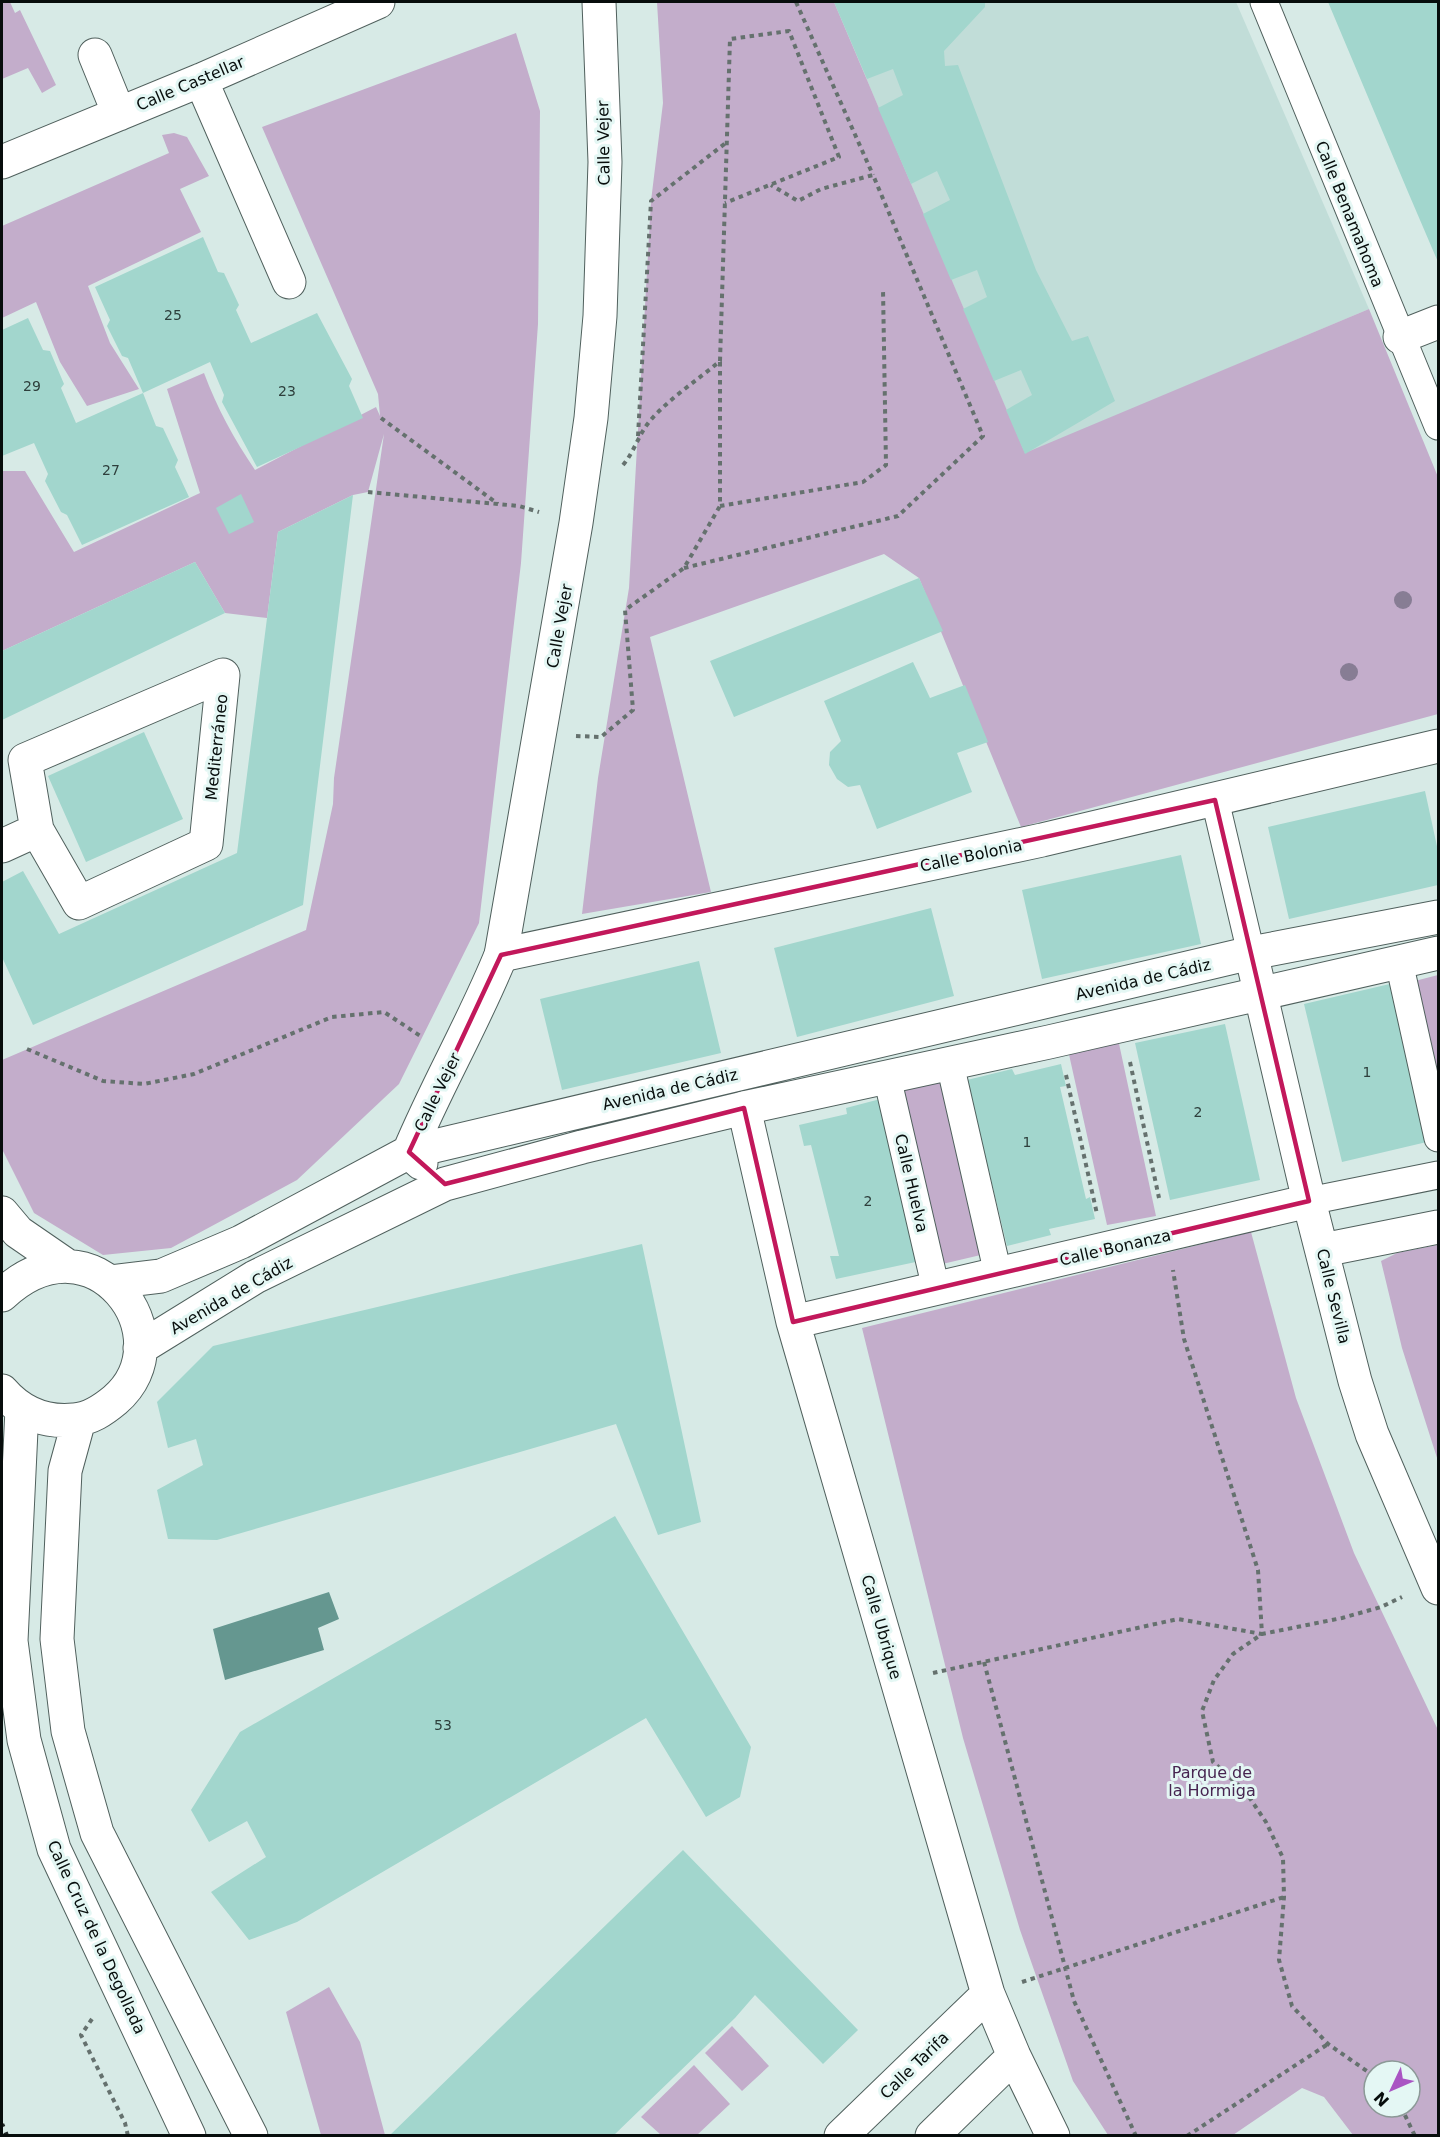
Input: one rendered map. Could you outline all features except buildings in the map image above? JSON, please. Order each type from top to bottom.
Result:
[{"type":"street","name":"Calle Castellar","points":[[2,162],[201,80],[378,2]]},
{"type":"street","name":"Calle Benamahoma","points":[[1264,2],[1438,426]]},
{"type":"street","name":"Calle Vejer","points":[[445,1184],[409,1152],[433,1096],[479,1009],[501,955],[576,523],[591,418],[600,316],[605,162],[595,11]]},
{"type":"street","points":[[95,55],[119,114]]},
{"type":"street","points":[[201,80],[289,282]]},
{"type":"street","points":[[1400,338],[1438,322]]},
{"type":"street","name":"Mediterráneo","points":[[223,675],[206,844],[79,903],[37,830],[25,760],[223,675]]},
{"type":"street","name":"Calle Bolonia","points":[[501,955],[1215,800],[1438,746]]},
{"type":"street","points":[[1215,800],[1260,994]]},
{"type":"street","points":[[2,846],[37,830]]},
{"type":"street","name":"Avenida de Cádiz","points":[[111,1282],[161,1276],[241,1242],[409,1152],[1251,953],[1438,918]]},
{"type":"street","name":"Avenida de Cádiz","points":[[140,1348],[255,1277],[445,1184],[582,1147],[744,1108],[1122,1026],[1438,953]]},
{"type":"street","points":[[1399,962],[1438,1138]]},
{"type":"street","name":"Calle Sevilla","points":[[1260,994],[1309,1202],[1355,1381],[1372,1434],[1437,1584]]},
{"type":"street","points":[[950,1064],[998,1274]]},
{"type":"street","name":"Calle Huelva","points":[[887,1077],[936,1289]]},
{"type":"street","name":"Calle Ubrique","points":[[744,1108],[793,1322],[988,1994],[1014,2056],[1053,2136]]},
{"type":"street","points":[[356,1228],[386,1202],[409,1152]]},
{"type":"street","name":"Calle Bonanza","points":[[793,1322],[1309,1202],[1438,1175]]},
{"type":"street","points":[[2,1213],[18,1232],[66,1265]]},
{"type":"street","points":[[1323,1250],[1438,1227]]},
{"type":"street","points":[[2,1295],[19,1278],[41,1269],[66,1265],[89,1270],[111,1282],[128,1301],[138,1324],[140,1348],[135,1373],[122,1394],[102,1410],[79,1420],[59,1421],[40,1418],[12,1400]]},
{"type":"street","name":"Calle Cruz de la Degollada","points":[[12,1400],[11,1641],[24,1740],[54,1849],[189,2136]]},
{"type":"street","points":[[79,1420],[65,1471],[57,1639],[68,1731],[97,1833],[251,2136]]},
{"type":"street","name":"Calle Tarifa","points":[[841,2136],[988,1994]]},
{"type":"street","points":[[932,2136],[1014,2056]]},
{"type":"path","points":[[540,735],[602,737],[633,710],[624,610],[684,568],[898,516],[983,436],[873,176],[796,2]]},
{"type":"path","points":[[684,568],[720,506],[720,361],[730,39],[789,31],[839,158],[725,203]]},
{"type":"path","points":[[620,468],[635,450],[638,439],[651,201],[727,142]]},
{"type":"path","points":[[771,184],[798,201],[821,189],[873,176]]},
{"type":"path","points":[[720,506],[863,482],[886,465],[883,289]]},
{"type":"path","points":[[638,439],[650,421],[720,361]]},
{"type":"path","points":[[381,418],[499,504]]},
{"type":"path","points":[[368,492],[519,506],[576,523]]},
{"type":"path","points":[[27,1049],[103,1081],[144,1084],[194,1074],[332,1017],[384,1012],[453,1057]]},
{"type":"path","points":[[1122,1026],[1167,1235],[1184,1339],[1258,1570],[1262,1634]]},
{"type":"path","points":[[1058,1040],[1105,1250]]},
{"type":"path","points":[[897,1681],[1178,1619],[1262,1634],[1342,1618],[1381,1606],[1437,1584]]},
{"type":"path","points":[[1262,1634],[1233,1654],[1214,1680],[1202,1711],[1213,1762],[1245,1791],[1266,1822],[1282,1858],[1284,1897],[1279,1960],[1293,2006],[1328,2044],[1362,2068]]},
{"type":"path","points":[[984,1662],[1074,2001],[1136,2136]]},
{"type":"path","points":[[988,1994],[1064,1966],[1284,1897]]},
{"type":"path","points":[[117,1983],[81,2035],[125,2123],[128,2136]]},
{"type":"path","points":[[1187,2136],[1328,2044]]},
{"type":"path","points":[[1407,2119],[1415,2136]]},
{"type":"highlighted area","points":[[1215,800],[1309,1201],[793,1322],[744,1108],[445,1184],[409,1152],[501,955]]},
{"type":"shaded area","points":[[834,2],[1236,2],[1369,309],[1025,454]]},
{"type":"green space","points":[[2,2],[10,2],[15,13],[20,10],[56,85],[42,93],[28,68],[2,79]]},
{"type":"green space","points":[[657,2],[834,2],[1025,453],[1369,309],[1438,477],[1438,714],[1021,827],[919,578],[884,554],[650,637],[711,892],[582,914],[598,778],[629,588],[651,201],[663,103]]},
{"type":"green space","points":[[516,33],[540,111],[538,324],[521,563],[479,923],[399,1084],[297,1180],[171,1248],[103,1255],[34,1213],[2,1149],[2,1060],[306,930],[333,804],[334,778],[384,434],[368,492],[353,495],[278,532],[267,618],[225,613],[195,562],[2,651],[2,471],[25,471],[74,552],[200,493],[167,389],[204,373],[226,423],[255,470],[376,407],[380,416],[378,394],[262,127]]},
{"type":"green space","points":[[174,133],[187,137],[209,176],[180,189],[201,232],[88,286],[110,343],[139,389],[87,406],[60,362],[36,302],[2,318],[2,226],[169,153],[162,135]]},
{"type":"green space","points":[[1438,975],[1438,1098],[1411,982]]},
{"type":"green space","points":[[1118,1039],[1156,1216],[1107,1225],[1068,1050]]},
{"type":"green space","points":[[946,1078],[985,1254],[938,1265],[896,1088]]},
{"type":"green space","name":"Parque de la Hormiga","points":[[1251,1232],[1296,1398],[1354,1553],[1438,1730],[1438,2135],[1353,2135],[1324,2097],[1302,2088],[1233,2135],[1108,2135],[1073,2081],[1020,1930],[963,1738],[862,1328]]},
{"type":"green space","points":[[1437,1245],[1438,1461],[1402,1348],[1381,1261],[1397,1253]]},
{"type":"green space","points":[[329,1987],[360,2042],[385,2135],[321,2135],[286,2012]]},
{"type":"green space","points":[[732,2026],[769,2066],[742,2091],[705,2053]]},
{"type":"green space","points":[[694,2065],[730,2104],[697,2135],[661,2135],[641,2117]]},
{"type":"water","points":[[329,1592],[339,1619],[318,1628],[324,1650],[225,1680],[213,1629]]},
{"type":"railway","points":[[2,2124],[7,2136]]}]
